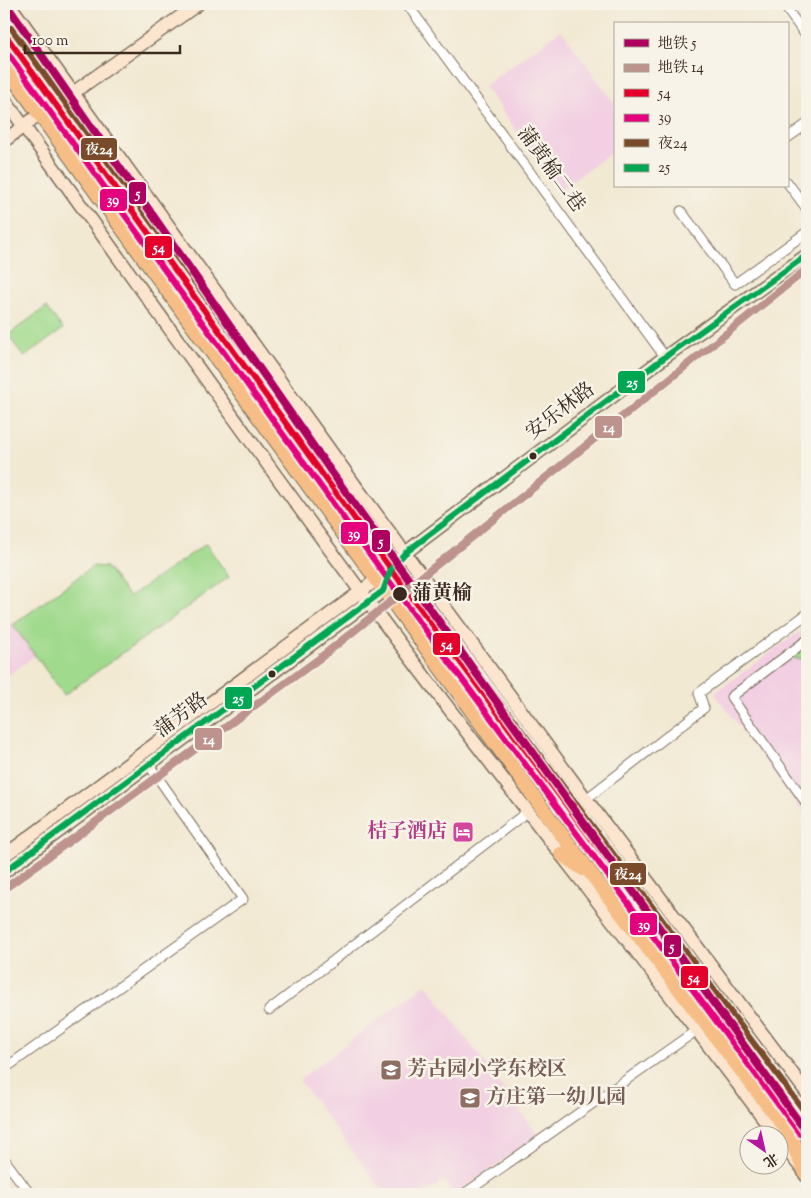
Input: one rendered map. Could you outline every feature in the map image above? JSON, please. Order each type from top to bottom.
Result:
[{"type":"highway","points":[[793,1130],[807,1174]]},
{"type":"main road","points":[[4,32],[793,1130],[807,1158]]},
{"type":"main road","points":[[4,65],[380,586],[592,875],[793,1130]]},
{"type":"main road","points":[[561,854],[592,875]]},
{"type":"street","points":[[8,4],[405,553],[586,799],[807,1093]]},
{"type":"street","points":[[56,105],[198,4]]},
{"type":"street","name":"蒲黄榆二巷","points":[[407,4],[665,357]]},
{"type":"street","points":[[783,4],[807,37]]},
{"type":"street","points":[[4,99],[365,597],[527,812],[697,1030],[793,1130]]},
{"type":"street","points":[[4,141],[40,114]]},
{"type":"street","points":[[788,137],[807,124]]},
{"type":"street","points":[[788,183],[807,209]]},
{"type":"street","points":[[681,211],[735,284],[807,232]]},
{"type":"street","name":"安乐林路","points":[[380,586],[405,553],[665,357],[807,255]]},
{"type":"street","name":"蒲芳路","points":[[4,856],[380,586]]},
{"type":"street","name":"蒲芳路","points":[[4,872],[149,765],[365,597]]},
{"type":"street","points":[[586,799],[704,708],[699,693],[807,614]]},
{"type":"street","points":[[807,640],[731,697],[807,804]]},
{"type":"street","points":[[4,1069],[243,899],[149,765]]},
{"type":"street","points":[[270,1010],[527,812]]},
{"type":"street","points":[[464,1194],[697,1030]]},
{"type":"street","points":[[4,1159],[30,1194]]},
{"type":"shaded area","points":[[561,30],[614,103],[614,151],[560,190],[484,86]]},
{"type":"shaded area","points":[[4,613],[36,655],[4,678]]},
{"type":"shaded area","points":[[807,626],[807,817],[714,693]]},
{"type":"shaded area","points":[[426,984],[538,1135],[456,1194],[454,1194],[444,1180],[424,1194],[385,1194],[299,1080]]},
{"type":"green space","points":[[46,307],[63,329],[24,357],[8,335]]},
{"type":"green space","points":[[206,544],[229,577],[64,695],[13,625],[93,566],[106,567],[129,597]]},
{"type":"green space","points":[[807,644],[807,663],[803,659],[795,659],[792,654]]},
{"type":"metro line","name":"5","points":[[6,4],[330,470],[807,1133]]},
{"type":"metro line","name":"14","points":[[4,889],[320,658],[807,269]]},
{"type":"transit line","name":"夜24","points":[[11,28],[398,564],[807,1115]]},
{"type":"transit line","name":"54","points":[[4,33],[391,569],[807,1129]]},
{"type":"transit line","name":"39","points":[[4,48],[384,574],[800,1134]]},
{"type":"transit line","name":"25","points":[[4,872],[383,591],[391,569],[405,553],[665,357],[807,255]]},
{"type":"place","name":"蒲黄榆","points":[[400,594]]},
{"type":"place","name":"桔子酒店","points":[[463,832]]},
{"type":"place","name":"芳古园小学东校区","points":[[391,1070]]},
{"type":"place","name":"方庄第一幼儿园","points":[[470,1098]]}]
